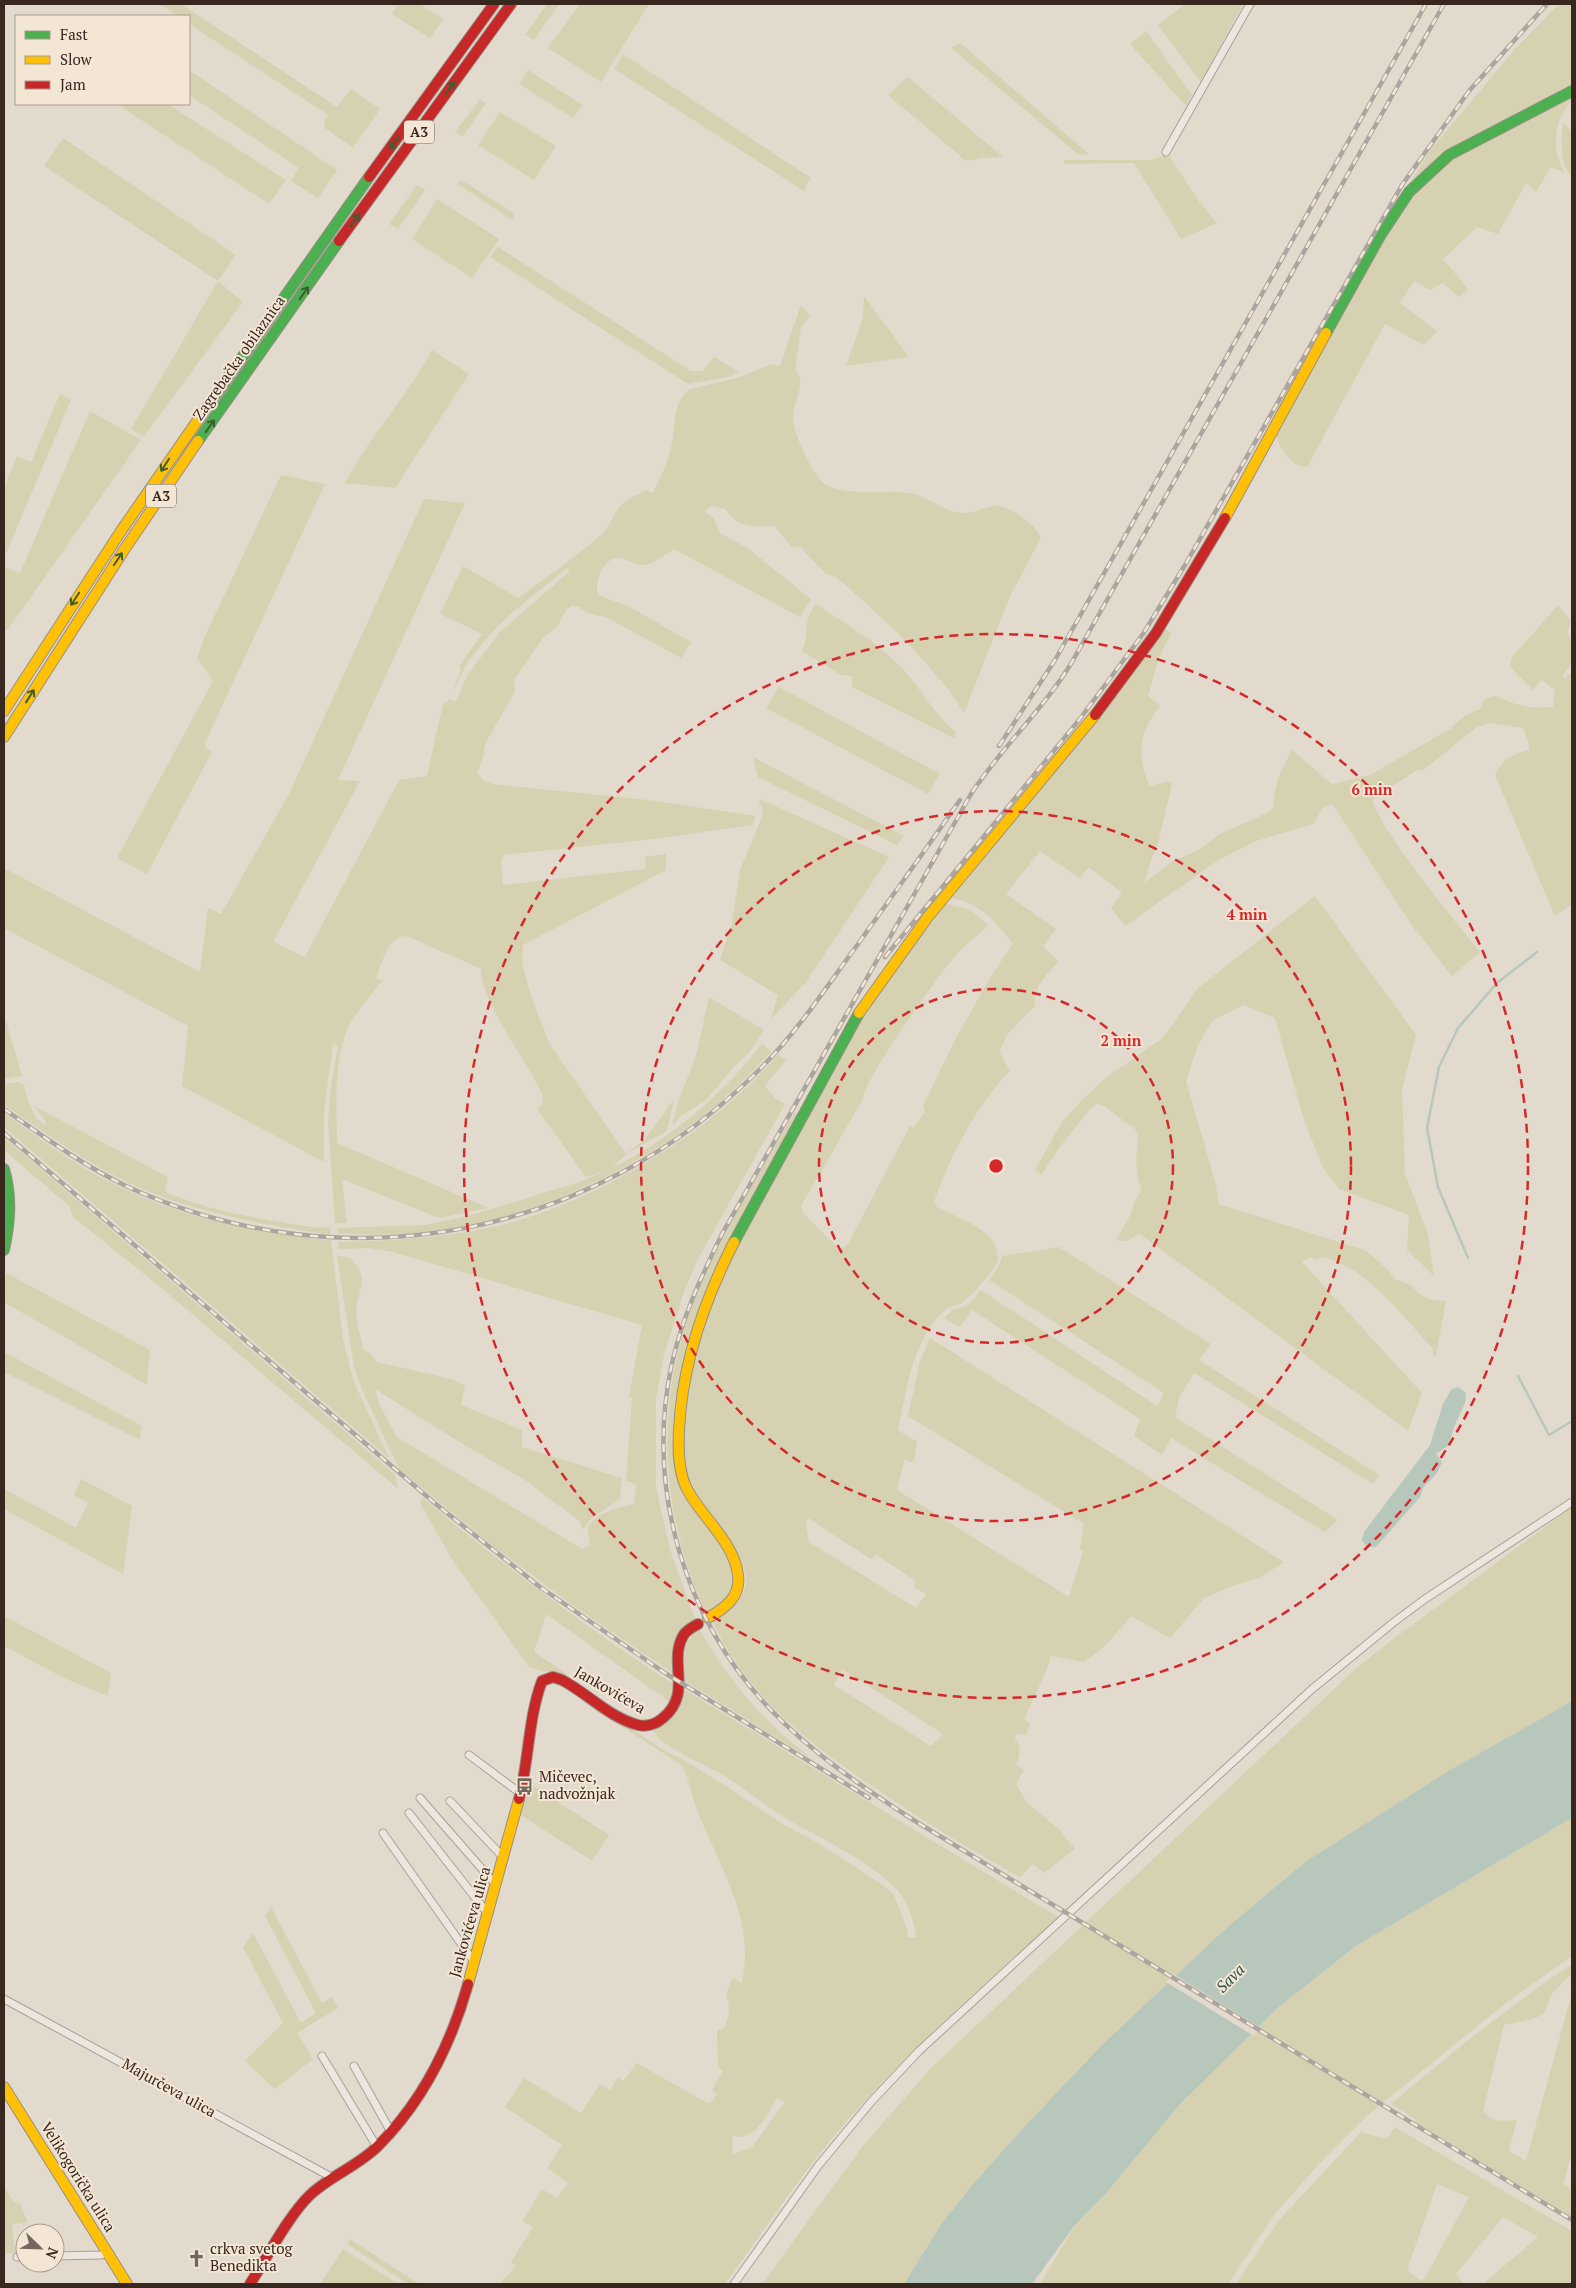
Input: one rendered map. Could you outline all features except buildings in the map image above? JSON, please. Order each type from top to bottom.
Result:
[{"type":"main road","name":"Zagrebačka obilaznica","points":[[4,711],[99,562],[180,442],[494,4]]},
{"type":"main road","name":"Zagrebačka obilaznica","points":[[4,737],[110,570],[192,451],[511,4]]},
{"type":"main road","points":[[708,1618],[725,1608],[734,1598],[738,1587],[739,1574],[732,1554],[690,1496],[680,1461],[678,1427],[684,1378],[695,1331],[712,1285],[744,1222],[861,1010],[885,974],[1116,688],[1164,621],[1206,550],[1350,290],[1400,204],[1418,182],[1449,155],[1572,91]]},
{"type":"main road","points":[[4,1169],[11,1207],[4,1250]]},
{"type":"main road","name":"Jankovićeva","points":[[541,1684],[548,1677],[562,1680],[628,1721],[643,1726],[656,1723],[669,1714],[674,1706],[679,1691],[681,1640],[687,1631],[698,1624]]},
{"type":"main road","name":"Jankovićeva ulica","points":[[250,2284],[299,2208],[310,2195],[377,2147],[391,2132],[438,2064],[460,2012],[496,1885],[520,1793],[530,1747],[536,1697],[541,1684]]},
{"type":"main road","name":"Velikogorička ulica","points":[[4,2087],[127,2284]]},
{"type":"street","points":[[1166,152],[1250,4]]},
{"type":"street","points":[[734,2284],[818,2166],[871,2102],[919,2051],[1311,1690],[1425,1599],[1569,1503]]},
{"type":"street","points":[[469,1755],[520,1793]]},
{"type":"street","points":[[420,1798],[496,1885]]},
{"type":"street","points":[[450,1801],[503,1857]]},
{"type":"street","points":[[409,1813],[488,1914]]},
{"type":"street","points":[[383,1833],[474,1962]]},
{"type":"street","name":"Majurčeva ulica","points":[[4,1999],[333,2178]]},
{"type":"street","points":[[322,2056],[377,2147]]},
{"type":"street","points":[[354,2066],[391,2132]]},
{"type":"street","points":[[65,2256],[101,2255],[108,2252]]},
{"type":"shaded area","points":[[159,4],[181,4],[337,107],[351,89],[380,109],[353,148],[325,128],[324,121],[328,115],[190,25],[190,15],[176,15]]},
{"type":"shaded area","points":[[398,4],[419,4],[444,19],[430,38],[392,14]]},
{"type":"shaded area","points":[[547,4],[559,4],[534,40],[525,35]]},
{"type":"shaded area","points":[[580,4],[649,4],[601,82],[548,48]]},
{"type":"shaded area","points":[[1185,4],[1243,4],[1201,82],[1158,25]]},
{"type":"shaded area","points":[[1559,4],[1572,4],[1572,88],[1470,139],[1396,205],[1432,148],[1516,48]]},
{"type":"shaded area","points":[[1146,31],[1192,95],[1186,106],[1130,44]]},
{"type":"shaded area","points":[[960,43],[1089,154],[1079,155],[951,48]]},
{"type":"shaded area","points":[[623,54],[811,178],[804,191],[614,69]]},
{"type":"shaded area","points":[[528,70],[583,105],[573,118],[519,84]]},
{"type":"shaded area","points":[[190,71],[337,170],[318,198],[291,181],[299,168],[190,96]]},
{"type":"shaded area","points":[[908,77],[1003,157],[966,161],[888,95]]},
{"type":"shaded area","points":[[1572,95],[1572,100],[1561,117],[1556,135],[1557,154],[1565,173],[1551,167],[1536,192],[1526,183],[1498,234],[1477,227],[1443,259],[1468,289],[1459,297],[1443,283],[1430,290],[1414,281],[1400,303],[1437,331],[1424,345],[1385,324],[1307,467],[1295,464],[1282,449],[1275,431],[1374,252],[1412,194],[1450,159]]},
{"type":"shaded area","points":[[480,99],[486,103],[463,136],[455,132]]},
{"type":"shaded area","points":[[119,105],[170,105],[286,180],[269,204]]},
{"type":"shaded area","points":[[500,112],[556,146],[534,180],[478,145]]},
{"type":"shaded area","points":[[1563,122],[1572,132],[1572,177],[1563,159]]},
{"type":"shaded area","points":[[63,138],[236,255],[218,281],[44,166]]},
{"type":"shaded area","points":[[1168,154],[1200,203],[1217,223],[1181,239],[1134,163],[1064,164],[1064,160],[1152,160]]},
{"type":"shaded area","points":[[461,180],[515,214],[512,220],[458,184]]},
{"type":"shaded area","points":[[417,185],[425,190],[398,229],[389,224]]},
{"type":"shaded area","points":[[437,199],[499,239],[472,278],[412,239]]},
{"type":"shaded area","points":[[498,247],[691,371],[703,371],[714,357],[739,372],[728,377],[688,384],[490,257]]},
{"type":"shaded area","points":[[218,281],[243,302],[144,436],[131,429]]},
{"type":"shaded area","points":[[864,296],[909,357],[846,366],[863,318]]},
{"type":"shaded area","points":[[801,305],[810,315],[801,328],[795,370],[799,375],[800,386],[793,416],[803,451],[822,482],[841,490],[914,494],[948,510],[960,513],[999,506],[1028,521],[1041,538],[1010,596],[964,713],[949,690],[905,640],[835,576],[826,574],[800,547],[791,546],[774,526],[746,525],[735,520],[725,509],[712,506],[704,511],[714,519],[720,533],[749,549],[811,599],[800,617],[674,549],[655,562],[646,565],[639,565],[622,558],[613,559],[601,571],[597,584],[598,595],[630,607],[691,642],[681,658],[608,618],[588,613],[579,607],[572,606],[567,609],[557,627],[542,639],[514,680],[515,692],[486,742],[482,761],[477,772],[483,780],[492,784],[648,800],[756,816],[752,825],[654,839],[504,855],[501,861],[503,885],[645,869],[645,857],[666,854],[666,870],[523,945],[522,962],[531,996],[549,1043],[626,1154],[612,1168],[653,1145],[694,1114],[731,1079],[762,1043],[771,1052],[718,1104],[668,1141],[636,1161],[568,1194],[532,1208],[458,1227],[411,1234],[338,1234],[338,1228],[426,1225],[471,1215],[583,1181],[607,1170],[586,1177],[537,1109],[543,1101],[542,1093],[496,1014],[483,982],[481,969],[407,936],[400,937],[390,945],[376,978],[382,981],[357,1012],[350,1024],[341,1049],[336,1094],[337,1143],[489,1208],[439,1218],[342,1179],[347,1223],[335,1223],[328,1121],[331,1086],[338,1046],[333,1044],[324,1112],[324,1162],[182,1086],[188,1026],[4,928],[4,868],[200,972],[208,908],[221,914],[289,794],[424,499],[465,503],[338,780],[360,781],[273,942],[305,957],[399,780],[427,776],[443,704],[450,699],[456,701],[467,676],[499,633],[570,571],[567,568],[509,615],[490,634],[466,665],[452,694],[461,669],[459,666],[482,634],[440,614],[463,566],[518,598],[573,558],[604,532],[625,501],[647,490],[652,493],[654,491],[669,456],[677,407],[684,395],[690,389],[738,378],[771,364],[780,366]]},
{"type":"shaded area","points":[[432,350],[469,374],[395,488],[345,483],[411,384]]},
{"type":"shaded area","points":[[60,394],[71,400],[4,558],[4,488],[17,456],[31,462]]},
{"type":"shaded area","points":[[90,411],[141,440],[9,628],[4,632],[4,566],[20,573]]},
{"type":"shaded area","points":[[281,475],[325,484],[205,743],[205,747],[212,752],[147,874],[117,858],[213,681],[197,658],[205,636]]},
{"type":"shaded area","points":[[816,604],[861,634],[902,668],[941,718],[956,733],[954,738],[852,687],[852,676],[841,675],[802,651],[805,644],[807,622]]},
{"type":"shaded area","points":[[1558,605],[1571,621],[1567,633],[1572,639],[1572,664],[1563,675],[1564,678],[1572,673],[1572,905],[1555,916],[1495,775],[1501,765],[1509,758],[1529,750],[1529,743],[1523,728],[1490,723],[1477,727],[1423,770],[1417,770],[1373,799],[1387,829],[1402,851],[1480,952],[1452,976],[1413,927],[1333,805],[1323,808],[1313,824],[1256,841],[1220,859],[1125,926],[1111,908],[1122,893],[1089,867],[1079,878],[1040,851],[1006,894],[1056,929],[1043,946],[1059,962],[1045,976],[1038,987],[1035,1006],[1007,1035],[999,1051],[1010,1071],[986,1100],[965,1132],[934,1202],[937,1207],[966,1221],[985,1233],[997,1250],[998,1260],[987,1277],[965,1301],[946,1309],[935,1321],[925,1335],[918,1350],[908,1382],[898,1430],[917,1442],[915,1457],[912,1462],[904,1460],[897,1490],[1069,1597],[1083,1552],[1080,1548],[1084,1524],[908,1416],[920,1361],[930,1338],[1284,1562],[1259,1578],[1204,1598],[1170,1638],[1131,1616],[1104,1647],[1084,1662],[1051,1656],[1045,1674],[1024,1719],[1030,1723],[1026,1735],[1016,1734],[1015,1739],[1020,1751],[1016,1765],[1024,1770],[1016,1784],[1027,1803],[1059,1829],[1075,1849],[1044,1873],[1033,1864],[1020,1877],[922,1819],[863,1780],[812,1742],[766,1700],[746,1676],[728,1650],[712,1621],[734,1605],[744,1589],[745,1573],[738,1556],[692,1488],[683,1449],[688,1382],[694,1352],[714,1293],[741,1236],[842,1054],[877,996],[946,904],[971,910],[988,925],[957,954],[904,1026],[876,1071],[863,1099],[801,1206],[803,1213],[838,1248],[848,1244],[910,1126],[913,1128],[925,1112],[923,1106],[957,1036],[990,978],[1013,943],[987,914],[972,904],[952,898],[1123,687],[1165,628],[1171,633],[1159,658],[1148,696],[1160,706],[1147,726],[1141,754],[1149,786],[1169,781],[1172,783],[1158,844],[1144,883],[1173,861],[1197,851],[1220,834],[1269,812],[1274,806],[1275,791],[1279,777],[1292,750],[1332,784],[1370,775],[1450,729],[1464,716],[1480,709],[1485,699],[1496,696],[1524,706],[1538,708],[1553,707],[1555,690],[1541,680],[1533,690],[1510,667],[1512,657]],"holes":[[[808,1518],[872,1560],[875,1554],[916,1581],[914,1587],[926,1594],[916,1608],[809,1542],[806,1525]],[[842,1669],[943,1734],[931,1746],[834,1685]]]},
{"type":"shaded area","points":[[779,687],[940,774],[928,794],[766,708]]},
{"type":"shaded area","points":[[753,757],[904,836],[897,845],[758,777]]},
{"type":"shaded area","points":[[760,799],[889,857],[806,982],[771,1019],[778,995],[720,960],[732,923],[740,870],[762,817],[763,810],[759,802]]},
{"type":"shaded area","points":[[1315,896],[1416,1035],[1402,1089],[1405,1174],[1428,1234],[1434,1276],[1407,1250],[1409,1215],[1339,1189],[1322,1166],[1304,1120],[1275,1018],[1244,1005],[1213,1020],[1198,1045],[1186,1081],[1216,1185],[1219,1204],[1367,1251],[1396,1280],[1409,1284],[1420,1294],[1431,1300],[1446,1301],[1436,1356],[1433,1355],[1433,1349],[1383,1294],[1354,1271],[1338,1262],[1322,1257],[1317,1260],[1310,1257],[1302,1262],[1422,1393],[1408,1431],[1139,1233],[1129,1240],[1116,1240],[1131,1214],[1135,1200],[1142,1190],[1138,1179],[1136,1161],[1138,1137],[1136,1130],[1104,1106],[1097,1104],[1091,1108],[1062,1144],[1041,1175],[1035,1170],[1062,1122],[1080,1102],[1104,1079],[1163,1038],[1198,988]]},
{"type":"shaded area","points":[[709,997],[764,1030],[749,1053],[734,1067],[705,1101],[681,1116],[672,1126],[678,1102],[696,1056]]},
{"type":"shaded area","points":[[4,1014],[22,1076],[4,1079]]},
{"type":"shaded area","points":[[778,1054],[786,1060],[765,1086],[775,1098],[785,1104],[698,1259],[684,1291],[664,1355],[656,1399],[656,1487],[670,1550],[695,1619],[681,1629],[677,1635],[674,1649],[674,1674],[575,1607],[492,1545],[399,1469],[362,1390],[354,1367],[337,1256],[351,1259],[360,1272],[362,1283],[356,1311],[358,1325],[363,1349],[371,1354],[377,1362],[455,1380],[465,1386],[461,1405],[522,1430],[522,1447],[622,1478],[620,1499],[591,1519],[582,1530],[581,1522],[525,1480],[456,1440],[375,1389],[379,1404],[397,1437],[582,1549],[590,1544],[588,1528],[591,1523],[615,1509],[634,1504],[636,1484],[626,1481],[632,1398],[629,1397],[642,1325],[393,1252],[368,1248],[339,1249],[338,1242],[416,1238],[474,1231],[531,1217],[570,1202],[648,1162],[686,1137],[721,1111],[752,1083]]},
{"type":"shaded area","points":[[19,1082],[24,1085],[36,1117],[45,1125],[46,1122],[34,1106],[168,1177],[165,1192],[222,1211],[318,1228],[330,1227],[331,1235],[254,1222],[203,1210],[129,1183],[81,1156],[4,1105],[4,1084]]},
{"type":"shaded area","points":[[674,1099],[667,1131],[626,1154],[645,1139]]},
{"type":"shaded area","points":[[795,1112],[800,1115],[731,1239],[683,1364],[682,1489],[724,1551],[731,1565],[734,1577],[734,1587],[730,1596],[707,1614],[691,1575],[679,1535],[671,1494],[668,1454],[669,1413],[674,1372],[684,1331],[708,1268],[744,1200]]},
{"type":"shaded area","points":[[4,1113],[89,1171],[156,1203],[213,1221],[272,1233],[331,1240],[343,1339],[353,1380],[389,1458],[4,1127]]},
{"type":"shaded area","points":[[4,1137],[385,1466],[395,1475],[398,1489],[159,1286],[73,1217],[69,1206],[4,1150]]},
{"type":"shaded area","points":[[1059,1247],[1211,1344],[1199,1360],[1379,1475],[1373,1484],[1194,1373],[1179,1398],[1175,1417],[1338,1520],[1325,1532],[1171,1438],[1162,1455],[1134,1436],[1140,1419],[972,1310],[960,1327],[944,1318],[954,1309],[968,1305],[981,1290],[1157,1406],[1164,1393],[989,1280],[1000,1264],[1002,1256]]},
{"type":"shaded area","points":[[6,1273],[150,1350],[147,1385],[4,1302]]},
{"type":"shaded area","points":[[4,1352],[142,1426],[140,1440],[4,1372]]},
{"type":"shaded area","points":[[81,1479],[132,1506],[123,1574],[4,1509],[4,1489],[76,1528],[88,1503],[74,1495]]},
{"type":"shaded area","points":[[423,1498],[545,1595],[673,1684],[670,1702],[546,1614],[534,1652],[568,1675],[529,1667],[453,1561],[420,1503]]},
{"type":"shaded area","points":[[1572,1507],[1572,1701],[1450,1770],[1305,1862],[1222,1932],[1102,2045],[1024,2127],[974,2183],[942,2223],[904,2284],[762,2284],[862,2147],[930,2069],[1352,1672],[1385,1645]]},
{"type":"shaded area","points":[[4,1616],[111,1673],[108,1696],[66,1679],[4,1646]]},
{"type":"shaded area","points":[[699,1629],[724,1668],[750,1702],[780,1732],[816,1762],[685,1681],[684,1659],[687,1644]]},
{"type":"shaded area","points":[[683,1689],[1058,1917],[934,2031],[863,2103],[808,2169],[725,2284],[499,2284],[516,2266],[511,2262],[533,2227],[522,2221],[542,2189],[557,2198],[568,2183],[547,2168],[562,2145],[505,2107],[524,2078],[581,2113],[600,2084],[610,2090],[618,2077],[623,2081],[637,2063],[707,2103],[711,2103],[717,2094],[712,2090],[723,2071],[718,2067],[717,2030],[724,2028],[727,2019],[729,2008],[726,1995],[732,1978],[742,1983],[745,1956],[744,1937],[735,1899],[703,1825],[683,1769],[680,1764],[584,1702],[586,1699],[667,1752],[684,1760],[781,1823],[820,1844],[884,1886],[894,1895],[907,1929],[908,1937],[916,1937],[910,1913],[902,1896],[877,1872],[824,1839],[780,1815],[726,1777],[660,1740],[653,1730],[671,1718],[677,1709]],"holes":[[[776,2098],[785,2102],[752,2147],[732,2155],[733,2136],[741,2137],[748,2135],[760,2126]]]},
{"type":"shaded area","points":[[530,1784],[609,1835],[592,1861],[521,1815]]},
{"type":"shaded area","points":[[1572,1818],[1572,1956],[1507,2002],[1369,2114],[1319,2164],[1274,2215],[1228,2284],[1040,2284],[1075,2225],[1107,2192],[1181,2103],[1280,2006],[1356,1946]]},
{"type":"shaded area","points":[[271,1907],[322,2003],[332,1997],[338,2008],[297,2033],[313,2059],[275,2089],[245,2061],[283,2023],[243,1947],[253,1933],[301,2023],[316,2013],[265,1916]]},
{"type":"shaded area","points":[[1572,1964],[1572,1973],[1551,1995],[1544,2014],[1533,2019],[1504,2025],[1483,2111],[1490,2118],[1502,2121],[1517,2120],[1509,2151],[1526,2161],[1572,1992],[1572,2150],[1564,2184],[1572,2189],[1572,2217],[1415,2122],[1416,2120],[1391,2104],[1480,2031]]},
{"type":"shaded area","points":[[1395,2127],[1572,2231],[1572,2284],[1483,2284],[1538,2237],[1503,2217],[1456,2274],[1464,2284],[1236,2284],[1279,2220],[1361,2132],[1386,2139]],"holes":[[[1437,2184],[1469,2197],[1426,2276],[1421,2281],[1407,2270]]]},
{"type":"shaded area","points":[[4,2186],[14,2203],[20,2204],[28,2223],[12,2224],[15,2253],[4,2253]]},
{"type":"shaded area","points":[[350,2239],[419,2284],[408,2284],[347,2244]]},
{"type":"shaded area","points":[[343,2249],[398,2284],[320,2284]]},
{"type":"water","points":[[1458,1387],[1466,1393],[1465,1403],[1454,1427],[1449,1445],[1436,1454],[1442,1462],[1437,1473],[1423,1488],[1420,1497],[1376,1547],[1367,1547],[1362,1540],[1364,1532],[1430,1445],[1443,1404],[1451,1390]]},
{"type":"water","name":"Sava","points":[[1572,1701],[1572,1818],[1356,1946],[1280,2006],[1181,2103],[1107,2192],[1075,2225],[1032,2284],[904,2284],[942,2223],[974,2183],[1024,2127],[1102,2045],[1222,1932],[1305,1862],[1450,1770]]},
{"type":"pier","points":[[1173,1974],[1261,2028],[1254,2036],[1166,1982]]},
{"type":"waterway","points":[[1468,1258],[1438,1187],[1427,1128],[1439,1067],[1458,1028],[1497,983],[1537,952]]},
{"type":"waterway","points":[[1518,1376],[1549,1435],[1572,1421]]},
{"type":"railway","points":[[999,746],[1055,660],[1426,4]]},
{"type":"railway","points":[[1444,4],[1072,662],[1061,680],[995,761],[971,794],[722,1234],[692,1299],[675,1350],[665,1414],[664,1460],[669,1506],[679,1551],[695,1595],[716,1636],[741,1675],[771,1710],[804,1741],[858,1783],[915,1821],[1572,2220]]},
{"type":"railway","points":[[885,957],[1079,720],[1143,634],[1185,565],[1402,185],[1469,91],[1547,4]]},
{"type":"railway","points":[[4,1109],[80,1160],[128,1187],[211,1217],[295,1234],[380,1238],[463,1228],[544,1206],[622,1172],[695,1126],[761,1068],[775,1054],[812,1008],[960,800]]},
{"type":"railway","points":[[4,1133],[437,1505],[540,1587],[665,1673],[869,1798]]},
{"type":"traffic: fast","points":[[1326,333],[1380,236],[1409,192],[1449,155],[1572,91]]},
{"type":"traffic: fast","points":[[200,417],[369,177]]},
{"type":"traffic: fast","points":[[198,441],[339,241]]},
{"type":"traffic: fast","points":[[734,1242],[859,1013]]},
{"type":"traffic: fast","points":[[4,1169],[7,1179],[9,1210],[4,1250]]},
{"type":"traffic: slow","points":[[1225,518],[1326,333]]},
{"type":"traffic: slow","points":[[4,711],[121,531],[200,417]]},
{"type":"traffic: slow","points":[[4,737],[124,550],[198,441]]},
{"type":"traffic: slow","points":[[859,1013],[927,918],[1095,715]]},
{"type":"traffic: slow","points":[[708,1618],[726,1606],[734,1596],[737,1590],[738,1575],[730,1551],[692,1498],[683,1480],[680,1467],[679,1430],[685,1381],[696,1333],[713,1287],[734,1242]]},
{"type":"traffic: slow","points":[[468,1984],[519,1799]]},
{"type":"traffic: slow","points":[[4,2087],[127,2284]]},
{"type":"traffic: jam","points":[[369,177],[494,4]]},
{"type":"traffic: jam","points":[[339,241],[511,4]]},
{"type":"traffic: jam","points":[[1095,715],[1156,633],[1225,518]]},
{"type":"traffic: jam","points":[[519,1799],[531,1725],[542,1681],[553,1677],[562,1680],[628,1722],[641,1726],[654,1723],[663,1718],[672,1708],[677,1698],[679,1688],[679,1646],[684,1634],[698,1624]]},
{"type":"traffic: jam","points":[[250,2284],[286,2225],[310,2195],[370,2153],[394,2129],[408,2111],[444,2050],[468,1984]]},
{"type":"place","name":"Mičevec, nadvožnjak","points":[[525,1786]]},
{"type":"place","name":"crkva svetog Benedikta","points":[[196,2258]]}]
